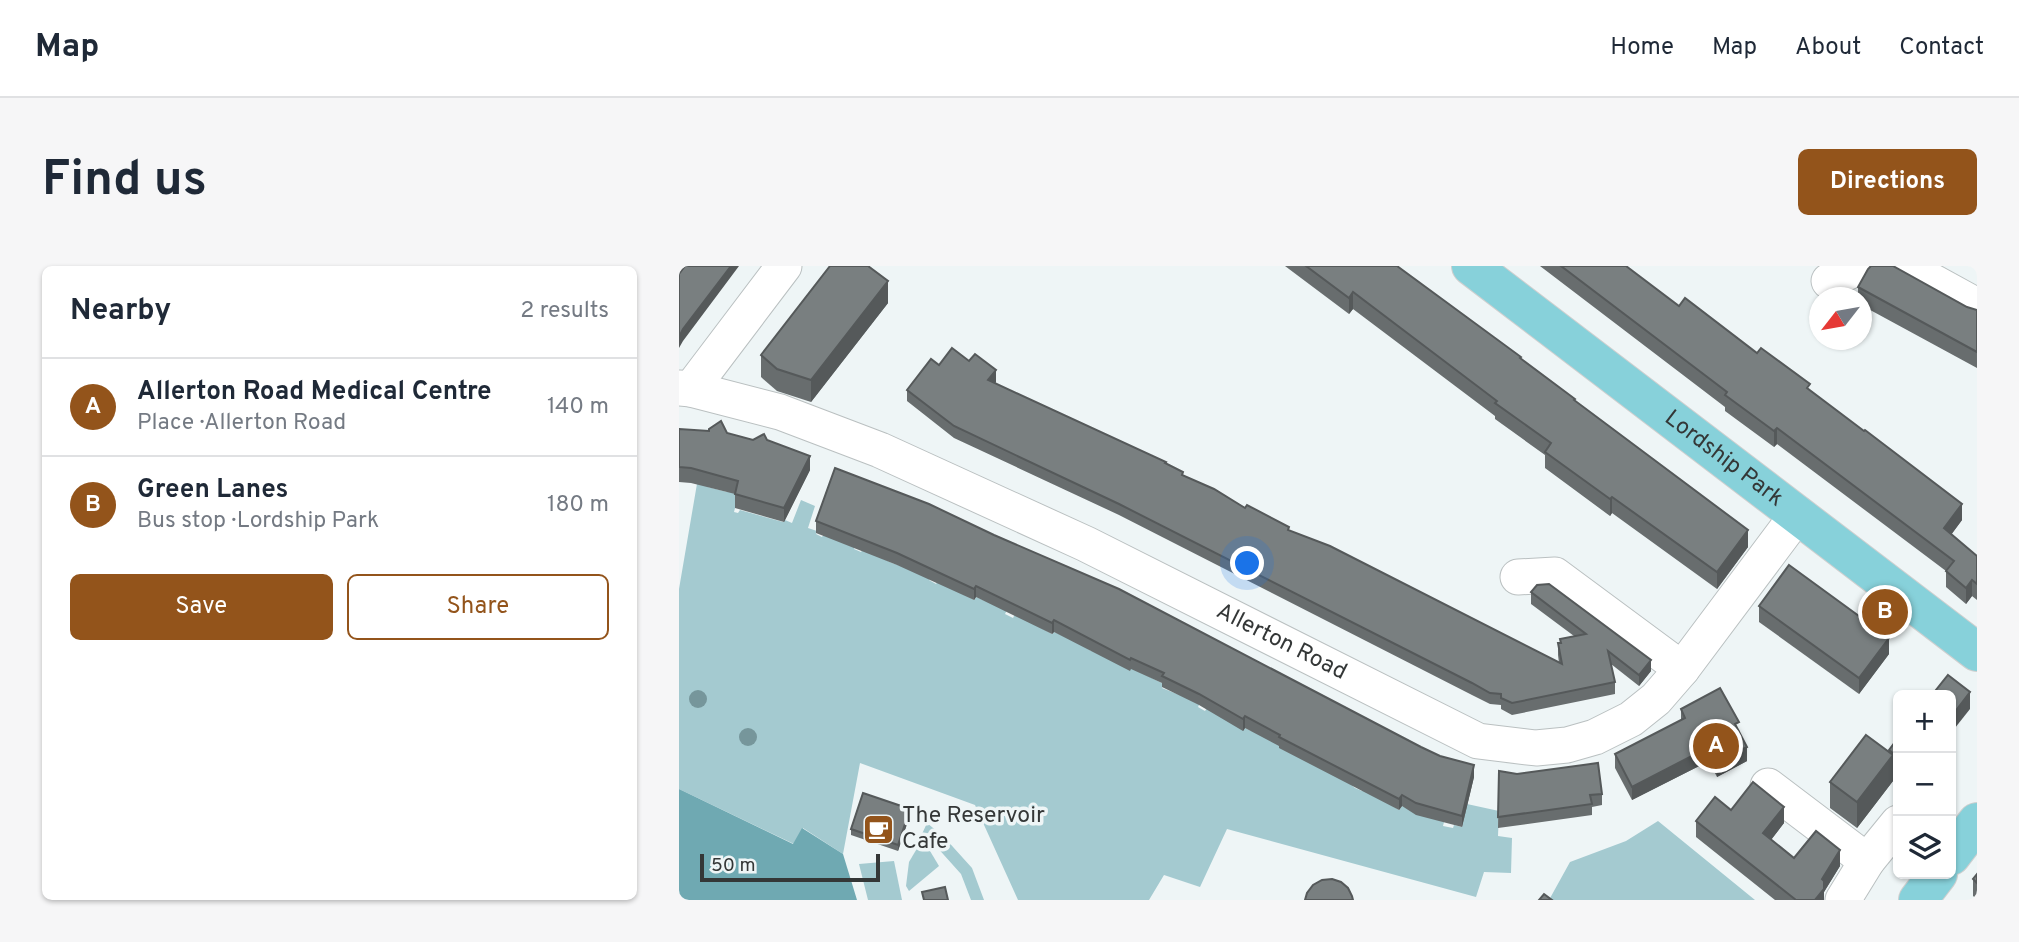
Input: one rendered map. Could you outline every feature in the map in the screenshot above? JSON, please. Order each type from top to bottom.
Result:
[{"type":"main road","name":"Lordship Park","points":[[1471,266],[1977,652]]},
{"type":"main road","points":[[1918,900],[1934,879]]},
{"type":"street","points":[[685,388],[784,266]]},
{"type":"street","points":[[1829,281],[1861,266]]},
{"type":"street","points":[[1905,266],[1977,306]]},
{"type":"street","name":"Allerton Road","points":[[685,388],[780,412],[880,450],[1086,544],[1478,741],[1536,748],[1567,745],[1595,737],[1631,719],[1656,699],[1682,669],[1798,514]]},
{"type":"street","points":[[1518,577],[1555,575],[1682,669]]},
{"type":"street","points":[[1768,786],[1867,861]]},
{"type":"street","points":[[1843,900],[1867,861],[1893,829]]},
{"type":"shaded area","points":[[699,472],[708,487],[727,492],[741,484],[734,512],[738,513],[740,510],[792,523],[801,500],[815,506],[808,528],[817,531],[816,534],[822,537],[824,534],[855,546],[854,549],[861,552],[863,549],[892,563],[930,576],[929,580],[936,584],[938,581],[974,600],[976,597],[1007,610],[1005,614],[1013,618],[1015,614],[1052,634],[1054,632],[1077,641],[1091,651],[1093,649],[1164,684],[1162,688],[1200,703],[1198,707],[1205,711],[1207,708],[1243,730],[1245,728],[1251,731],[1261,710],[1355,788],[1362,791],[1364,788],[1399,810],[1402,806],[1444,822],[1443,826],[1453,828],[1454,825],[1462,827],[1467,804],[1499,811],[1498,836],[1512,838],[1511,873],[1484,872],[1476,897],[1227,829],[1200,887],[1164,875],[1149,900],[1018,900],[975,805],[860,763],[843,854],[803,828],[794,844],[679,789],[679,589]]},
{"type":"shaded area","points":[[679,789],[793,844],[802,828],[843,854],[857,900],[679,900]]},
{"type":"shaded area","points":[[1658,821],[1755,900],[1549,900],[1570,862],[1626,841]]},
{"type":"shaded area","points":[[927,823],[944,837],[972,868],[984,900],[971,900],[961,874],[922,834]]},
{"type":"shaded area","points":[[919,845],[930,851],[939,866],[909,891],[906,886],[909,862]]},
{"type":"shaded area","points":[[894,861],[902,900],[868,900],[859,864]]},
{"type":"building","points":[[685,266],[731,266],[679,337],[679,274]]},
{"type":"building","points":[[830,266],[868,266],[888,281],[811,380],[777,369],[761,355]]},
{"type":"building","points":[[1306,266],[1397,266],[1748,530],[1717,572],[1545,452],[1551,443],[1495,403],[1497,401],[1353,292],[1349,298]]},
{"type":"building","points":[[1561,266],[1626,266],[1679,306],[1685,298],[1757,353],[1761,348],[1810,384],[1807,388],[1962,504],[1944,528],[1977,556],[1977,584],[1972,580],[1966,588],[1946,571],[1954,561],[1777,428],[1774,431],[1725,395],[1727,392]]},
{"type":"building","points":[[1871,266],[1893,266],[1977,310],[1977,352],[1872,295],[1872,287],[1858,287]]},
{"type":"building","points":[[952,348],[969,361],[975,354],[996,370],[988,380],[1166,462],[1183,472],[1182,475],[1214,489],[1245,508],[1247,505],[1289,527],[1288,530],[1330,546],[1562,664],[1558,643],[1561,643],[1560,639],[1586,634],[1531,592],[1537,585],[1549,584],[1651,660],[1639,675],[1608,651],[1615,682],[1512,703],[1501,698],[1501,694],[1490,693],[1119,504],[954,426],[907,390],[931,359],[939,365]]},
{"type":"building","points":[[721,421],[727,433],[753,440],[764,434],[767,440],[810,456],[784,508],[735,494],[738,481],[679,467],[679,429],[709,431]]},
{"type":"building","points":[[835,468],[929,504],[1119,589],[1421,747],[1440,756],[1474,765],[1462,816],[1416,803],[1402,795],[1399,799],[1279,737],[1280,735],[1245,716],[1243,719],[1162,676],[1164,673],[1131,658],[1130,660],[1054,620],[1052,623],[976,586],[974,589],[897,553],[816,521]]},
{"type":"building","points":[[1789,565],[1889,638],[1859,678],[1759,606]]},
{"type":"building","points":[[1948,675],[1970,692],[1956,710],[1956,690],[1936,690]]},
{"type":"building","points":[[1720,688],[1739,722],[1735,724],[1747,747],[1717,763],[1709,747],[1632,787],[1615,754],[1685,718],[1681,709]]},
{"type":"building","points":[[1866,735],[1893,755],[1857,802],[1830,782]]},
{"type":"building","points":[[1598,763],[1602,794],[1590,795],[1592,804],[1498,817],[1499,771],[1517,774]]},
{"type":"building","points":[[1753,782],[1784,807],[1763,833],[1794,858],[1816,831],[1840,850],[1822,879],[1824,889],[1815,900],[1796,900],[1696,821],[1715,797],[1731,810]]},
{"type":"building","name":"The Reservoir Cafe","points":[[863,793],[910,809],[898,845],[851,829]]},
{"type":"building","points":[[1332,879],[1348,888],[1353,900],[1305,900],[1313,885]]},
{"type":"building","points":[[945,887],[948,900],[924,900],[922,892]]},
{"type":"building","points":[[1544,894],[1552,900],[1539,900]]},
{"type":"place","name":"Green Lanes","points":[[1885,612]]},
{"type":"place","name":"Allerton Road Medical Centre","points":[[1716,746]]},
{"type":"place","name":"The Reservoir Cafe","points":[[879,829]]}]
